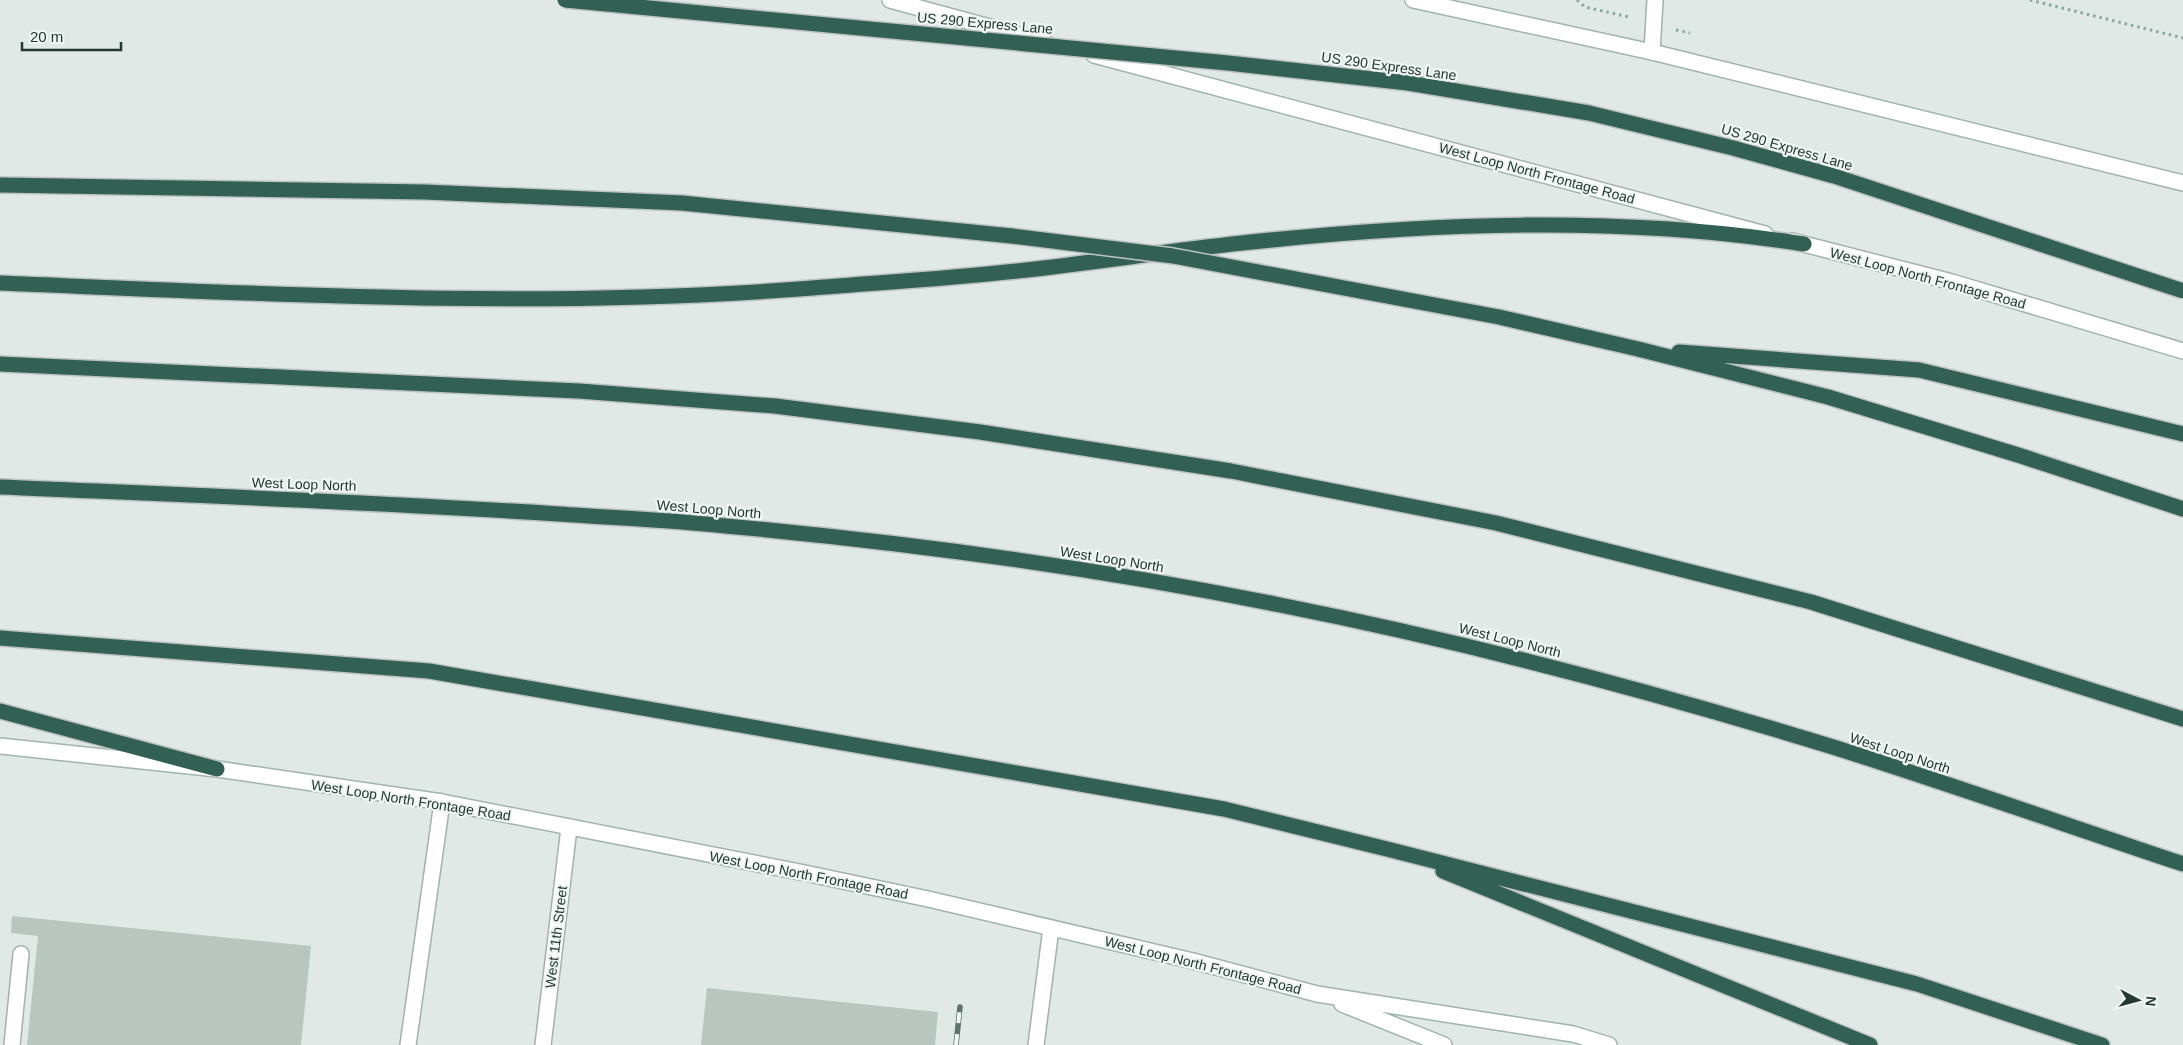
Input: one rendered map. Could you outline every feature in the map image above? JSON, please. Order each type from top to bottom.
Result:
[{"type":"highway","name":"US 290 Express Lane","points":[[565,0],[1237,64],[1408,83],[1589,113],[1733,148],[1834,176],[2183,291]]},
{"type":"highway","points":[[0,185],[425,192],[682,203],[931,226],[1173,256],[1499,317],[1638,349],[1828,397],[2018,454],[2183,509]]},
{"type":"highway","points":[[0,283],[359,298],[615,298],[792,289],[1010,272],[1242,243],[1344,234],[1445,229],[1552,225],[1678,229],[1742,234],[1804,244]]},
{"type":"highway","points":[[1638,349],[1919,370],[2183,434]]},
{"type":"highway","points":[[0,364],[579,391],[775,406],[1028,439],[1231,471],[1496,523],[1811,602],[2183,719]]},
{"type":"highway","name":"West Loop North","points":[[0,487],[410,504],[722,525],[912,546],[1018,560],[1151,581],[1280,605],[1447,641],[1618,684],[1833,748],[2183,864]]},
{"type":"highway","points":[[0,638],[429,671],[1224,810],[1391,850],[1916,984],[2102,1045]]},
{"type":"highway","points":[[0,711],[217,769]]},
{"type":"highway","points":[[1391,850],[1870,1045]]},
{"type":"main road","name":"West Loop North Frontage Road","points":[[890,0],[1952,282],[2183,351]]},
{"type":"main road","points":[[1413,0],[1652,52],[2183,183]]},
{"type":"main road","points":[[1652,52],[1655,0]]},
{"type":"main road","name":"West Loop North Frontage Road","points":[[0,746],[217,769],[442,802],[805,873],[1193,961],[1317,994],[1573,1034],[1610,1045]]},
{"type":"main road","points":[[408,1045],[442,802]]},
{"type":"main road","name":"West 11th Street","points":[[543,1045],[569,828]]},
{"type":"main road","points":[[1036,1045],[1051,928]]},
{"type":"main road","points":[[12,1045],[22,954]]},
{"type":"main road","points":[[1317,994],[1444,1045]]},
{"type":"path","points":[[2030,0],[2183,38]]},
{"type":"building","points":[[12,916],[311,946],[301,1045],[27,1045],[38,936],[11,933]]},
{"type":"building","points":[[707,988],[938,1012],[935,1045],[701,1045]]},
{"type":"railway","points":[[956,1045],[960,1007]]}]
